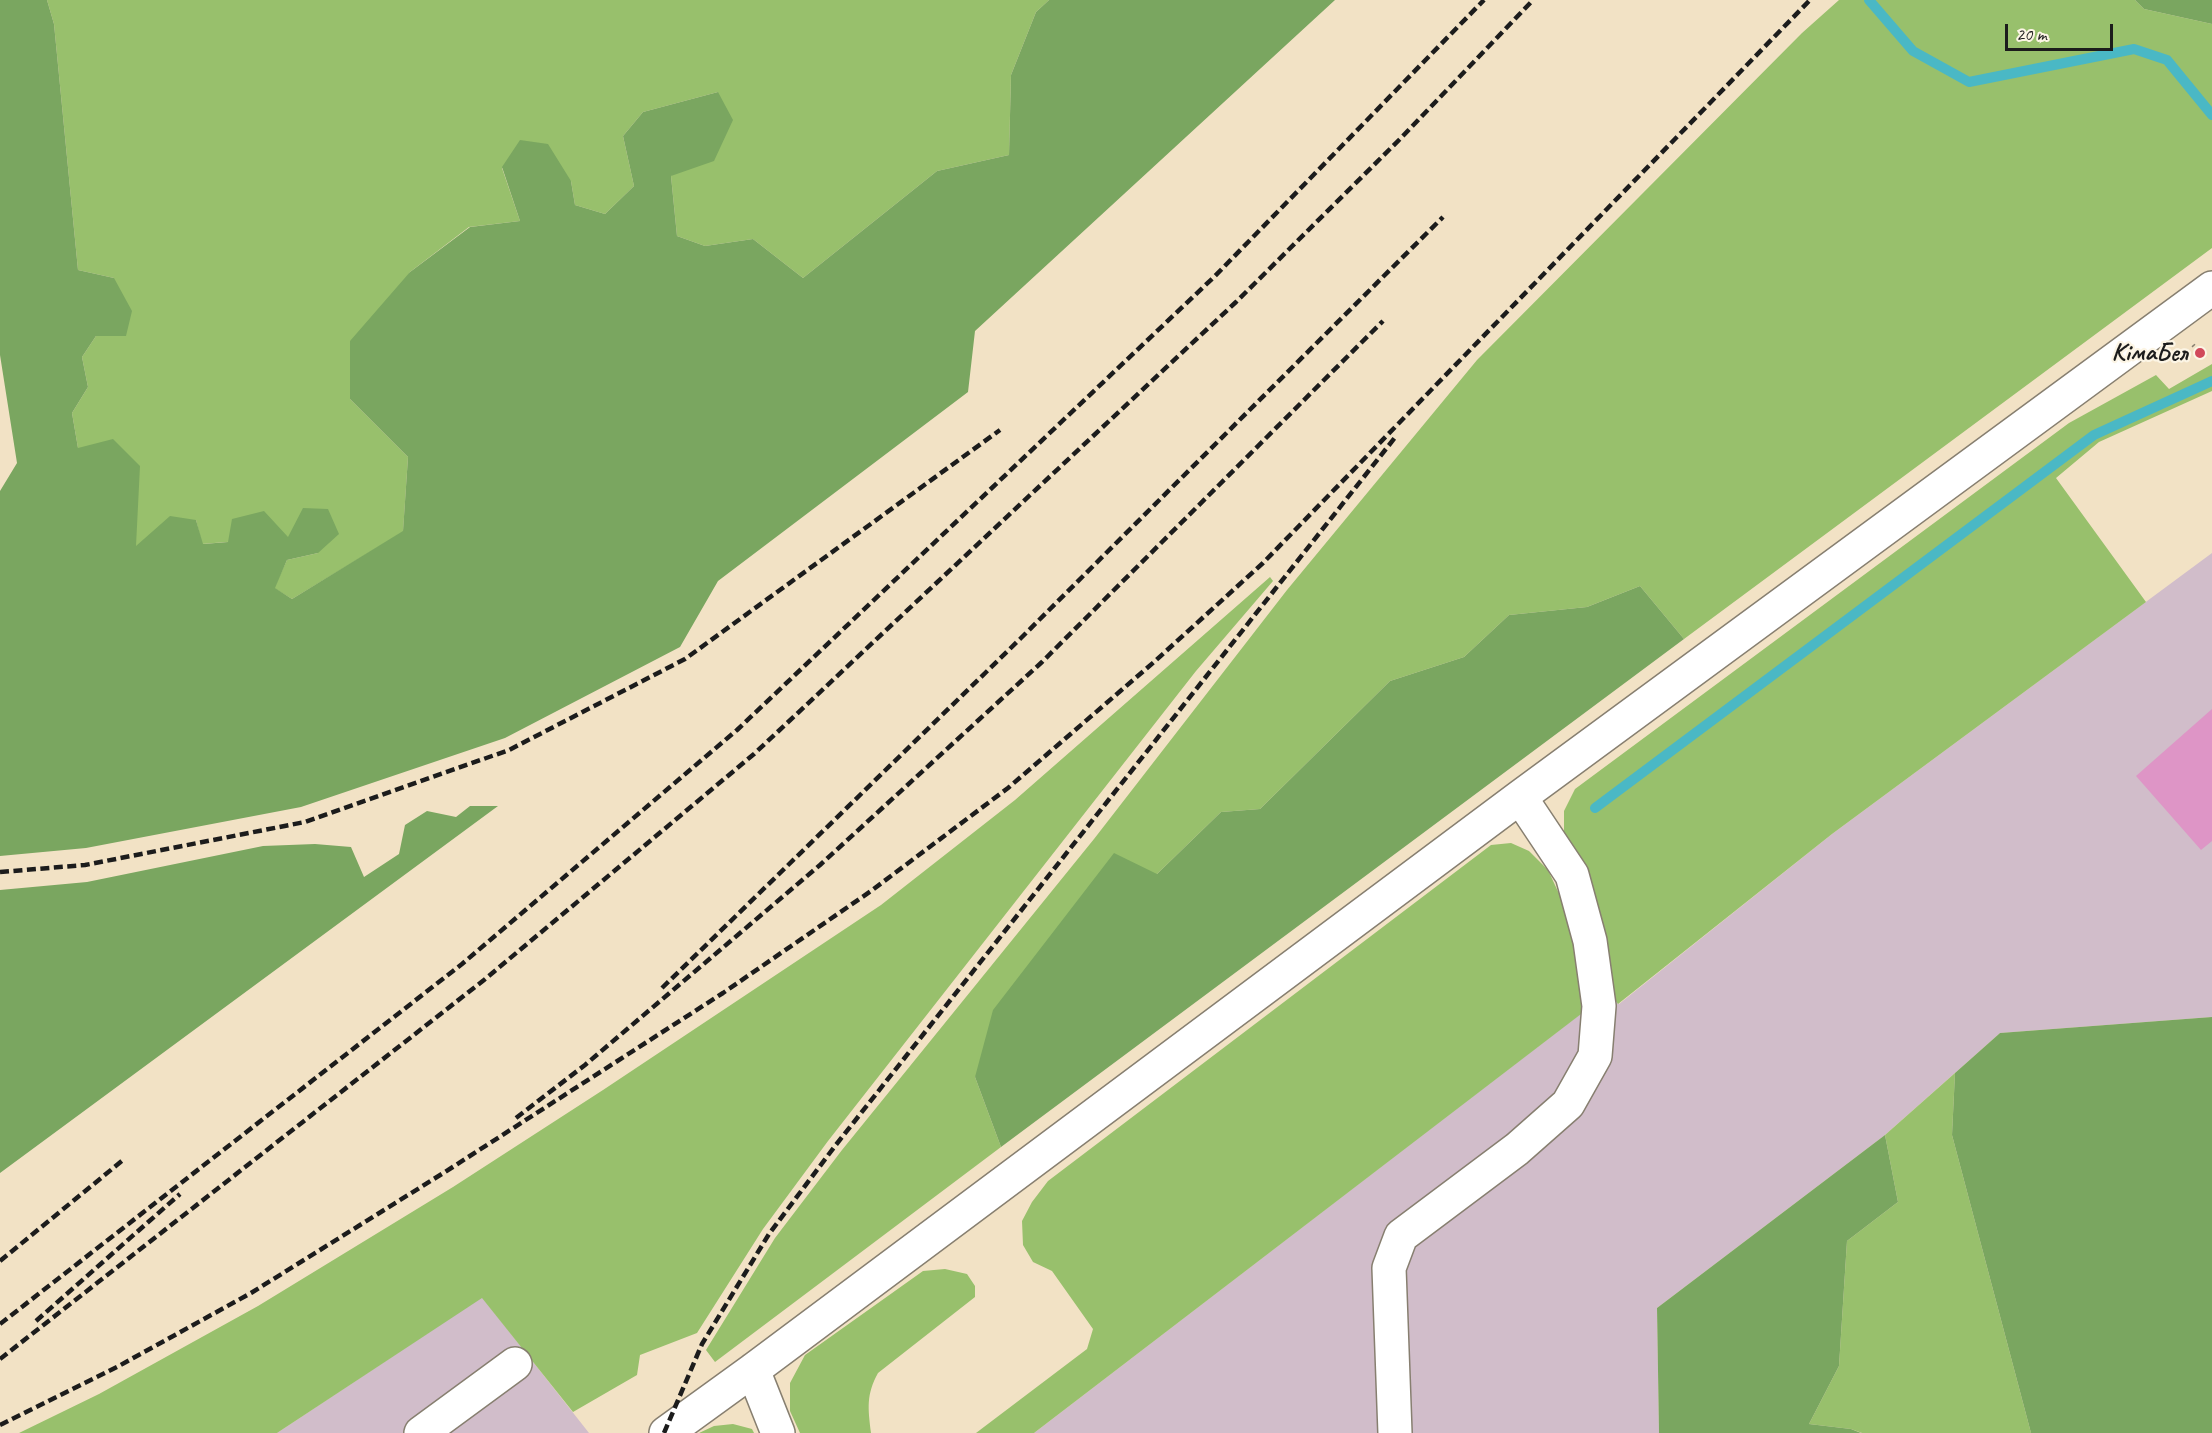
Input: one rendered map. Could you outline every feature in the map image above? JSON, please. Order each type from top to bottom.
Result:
[{"type":"street","points":[[666,1433],[1520,797],[2212,288]]},
{"type":"street","points":[[1395,1433],[1389,1268],[1401,1236],[1517,1149],[1568,1104],[1595,1056],[1599,1006],[1590,940],[1572,875],[1520,797]]},
{"type":"street","points":[[421,1433],[515,1364]]},
{"type":"street","points":[[753,1370],[778,1433]]},
{"type":"shaded area","points":[[2212,553],[2212,1017],[2000,1033],[1885,1135],[1657,1308],[1659,1433],[1034,1433],[1609,992],[1619,1004],[1832,834]]},
{"type":"shaded area","points":[[482,1297],[589,1433],[277,1433]]},
{"type":"green space","points":[[0,0],[47,0],[54,24],[78,270],[114,278],[132,311],[126,336],[96,336],[82,357],[88,387],[72,413],[78,448],[113,439],[140,466],[136,546],[170,516],[196,520],[203,544],[228,542],[232,519],[264,511],[288,537],[303,508],[328,509],[339,534],[318,553],[287,560],[275,588],[292,599],[403,531],[408,457],[350,399],[350,341],[410,272],[470,227],[520,221],[502,167],[520,140],[548,144],[571,181],[575,205],[605,214],[634,186],[623,136],[643,112],[718,92],[733,120],[714,161],[671,176],[677,236],[705,246],[753,239],[803,278],[937,171],[1009,155],[1011,75],[1036,12],[1049,0],[1335,0],[975,331],[968,392],[718,581],[680,647],[505,738],[301,807],[86,848],[0,856],[0,491],[17,463],[0,355]]},
{"type":"green space","points":[[47,0],[1049,0],[1036,12],[1011,75],[1009,155],[937,171],[803,278],[753,239],[705,246],[677,236],[671,176],[718,92],[643,112],[623,136],[634,186],[605,214],[575,205],[571,181],[502,168],[520,221],[469,227],[410,272],[350,399],[408,457],[403,532],[292,599],[274,588],[287,560],[318,553],[288,537],[202,544],[196,520],[136,547],[78,448],[72,413],[88,387],[82,357],[96,336],[114,278],[78,270],[54,24]]},
{"type":"green space","points":[[1839,0],[2135,0],[2144,9],[2212,24],[2212,248],[1684,639],[1640,586],[1587,607],[1509,615],[1464,657],[1390,681],[1260,809],[1221,812],[1157,874],[975,1077],[1001,1147],[715,1362],[706,1350],[775,1238],[842,1150],[1094,839],[1287,590],[1477,360],[1802,33]]},
{"type":"green space","points":[[2135,0],[2212,0],[2212,24],[2144,9]]},
{"type":"green space","points":[[2212,364],[2212,391],[2099,442],[2056,478],[2146,602],[1832,834],[1618,1004],[1609,992],[1564,833],[1564,811],[1575,789],[2069,423],[2156,375],[2169,389]]},
{"type":"green space","points":[[1270,577],[1273,581],[1196,671],[828,1141],[763,1229],[697,1333],[640,1355],[637,1375],[573,1412],[482,1298],[277,1433],[19,1433],[99,1394],[258,1306],[453,1187],[881,905],[1015,800]]},
{"type":"green space","points":[[1640,586],[1684,639],[1001,1147],[975,1077],[993,1010],[1114,853],[1157,874],[1221,812],[1260,809],[1390,681],[1464,657],[1509,615],[1587,607]]},
{"type":"green space","points":[[470,806],[498,806],[0,1173],[0,890],[87,882],[263,846],[315,844],[351,847],[364,877],[399,854],[405,825],[427,811],[456,817]]},
{"type":"green space","points":[[1511,843],[1529,851],[1548,870],[1561,898],[1583,970],[1585,1011],[1034,1433],[976,1433],[1087,1349],[1093,1329],[1052,1271],[1033,1262],[1023,1245],[1022,1221],[1032,1202],[1048,1181],[1491,845]]},
{"type":"green space","points":[[2212,1017],[2212,1433],[2031,1433],[1952,1135],[1955,1073],[2000,1033]]},
{"type":"green space","points":[[1955,1073],[1952,1135],[2031,1433],[1862,1433],[1851,1429],[1809,1424],[1839,1366],[1847,1241],[1898,1202],[1885,1135]]},
{"type":"green space","points":[[1885,1135],[1898,1202],[1847,1241],[1839,1366],[1809,1424],[1851,1429],[1861,1433],[1659,1433],[1657,1308]]},
{"type":"green space","points":[[945,1269],[967,1274],[975,1286],[975,1297],[878,1373],[871,1388],[869,1402],[871,1433],[800,1433],[790,1411],[790,1383],[805,1355],[923,1271]]},
{"type":"green space","points":[[733,1424],[752,1429],[754,1433],[699,1433],[714,1426]]},
{"type":"building","points":[[2212,709],[2212,841],[2201,850],[2136,776]]},
{"type":"waterway","points":[[1869,0],[1913,51],[1969,82],[2134,49],[2167,60],[2212,115]]},
{"type":"waterway","points":[[1595,808],[2094,435],[2212,381]]},
{"type":"railway","points":[[0,1324],[462,964],[737,730],[1215,276],[1484,0]]},
{"type":"railway","points":[[0,1359],[484,980],[754,754],[1236,302],[1400,139],[1533,0]]},
{"type":"railway","points":[[0,1425],[117,1367],[251,1293],[445,1172],[723,993],[871,891],[1008,788],[1154,662],[1263,563],[1810,0]]},
{"type":"railway","points":[[662,988],[1020,639],[1443,217]]},
{"type":"railway","points":[[516,1118],[585,1065],[820,865],[1042,662],[1383,321]]},
{"type":"railway","points":[[0,872],[85,865],[305,822],[509,750],[685,659],[1000,430]]},
{"type":"railway","points":[[664,1433],[702,1344],[769,1234],[835,1146],[1397,435]]},
{"type":"railway","points":[[0,1261],[123,1160]]},
{"type":"railway","points":[[36,1321],[180,1194]]},
{"type":"place","name":"КімаБел","points":[[2200,353]]}]
